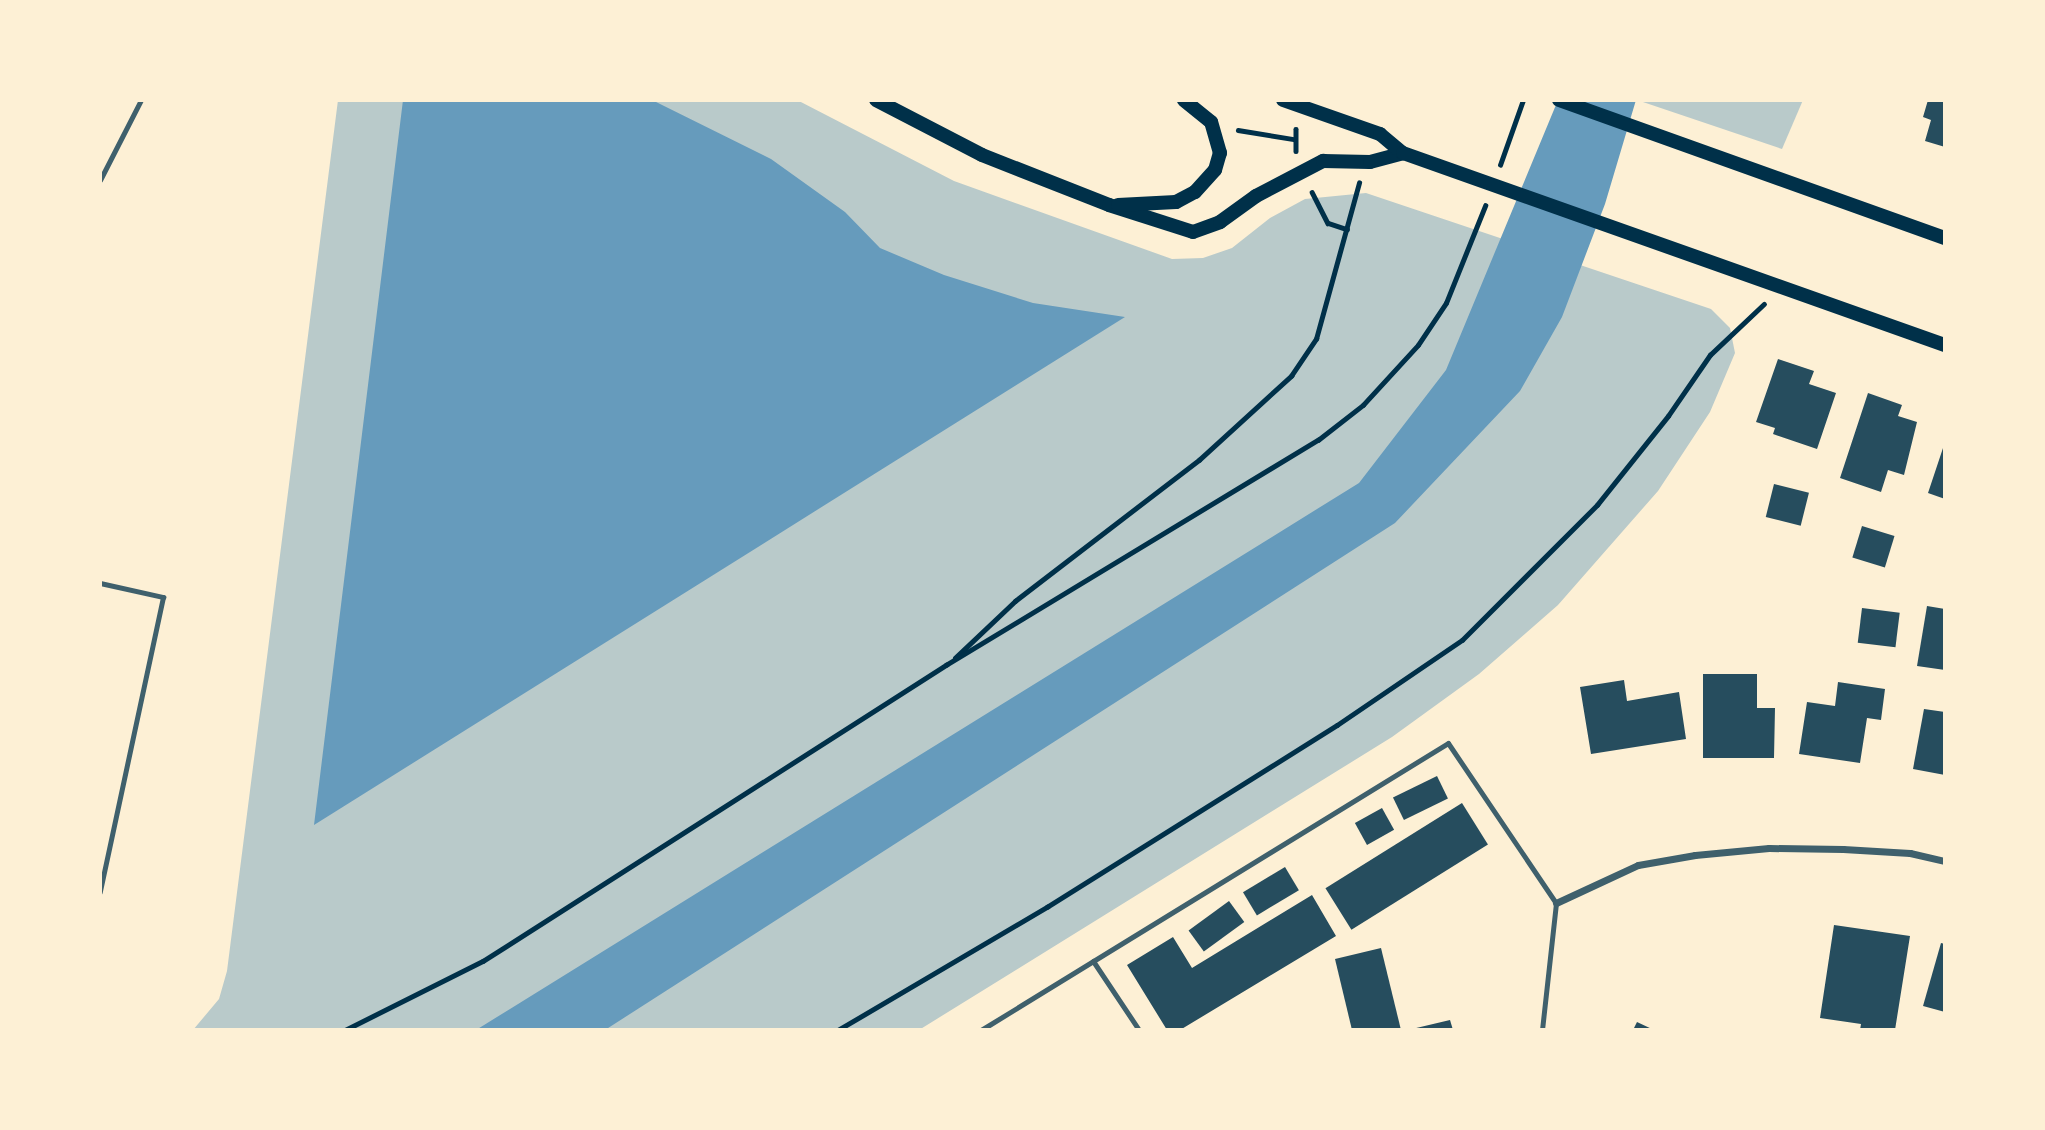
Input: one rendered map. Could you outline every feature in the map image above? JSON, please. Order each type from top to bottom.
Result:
[{"type":"main road","points":[[876,100],[982,155],[1109,205],[1193,232],[1220,222],[1256,196],[1323,161],[1370,162],[1403,153]]},
{"type":"main road","points":[[1109,205],[1176,202],[1195,192],[1215,170],[1220,153],[1211,122],[1184,100]]},
{"type":"main road","points":[[1283,100],[1380,134],[1403,153],[1945,345]]},
{"type":"main road","points":[[1559,100],[1770,178],[1945,238]]},
{"type":"street","points":[[1556,903],[1638,865],[1695,855],[1769,848],[1843,849],[1910,853],[1945,861]]},
{"type":"lane","points":[[100,180],[141,100]]},
{"type":"lane","points":[[100,583],[163,597],[100,892]]},
{"type":"lane","points":[[981,1030],[1448,743],[1556,903],[1542,1030]]},
{"type":"lane","points":[[1093,961],[1139,1030]]},
{"type":"path","points":[[1496,175],[1523,100]]},
{"type":"path","points":[[1297,125],[1293,139],[1297,155]]},
{"type":"path","points":[[1230,129],[1293,139]]},
{"type":"path","points":[[946,665],[1015,601],[1199,460],[1291,376],[1316,339],[1362,175]]},
{"type":"path","points":[[1307,182],[1328,223],[1348,229]]},
{"type":"path","points":[[345,1030],[483,961],[946,665],[1318,440],[1363,405],[1418,345],[1446,303],[1488,200]]},
{"type":"path","points":[[838,1030],[1047,907],[1462,640],[1597,505],[1668,416],[1710,355],[1784,288]]},
{"type":"shaded area","points":[[338,100],[797,100],[954,181],[1172,259],[1203,258],[1232,248],[1270,218],[1305,199],[1366,193],[1711,309],[1730,328],[1735,353],[1710,412],[1658,491],[1558,605],[1479,674],[1392,737],[919,1030],[193,1030],[219,999],[227,971]]},
{"type":"shaded area","points":[[1637,100],[1803,100],[1782,149]]},
{"type":"water","points":[[403,100],[652,100],[771,159],[845,212],[880,248],[944,275],[1033,303],[1125,317],[314,825]]},
{"type":"water","points":[[1558,100],[1636,100],[1605,204],[1562,317],[1520,391],[1395,523],[605,1030],[476,1030],[1359,483],[1446,370]]},
{"type":"building","points":[[1928,100],[1945,100],[1945,147],[1925,141],[1931,120],[1923,117]]},
{"type":"building","points":[[1778,359],[1814,371],[1809,384],[1836,393],[1817,449],[1773,434],[1775,428],[1756,422]]},
{"type":"building","points":[[1868,393],[1902,405],[1898,416],[1917,422],[1904,475],[1888,470],[1881,492],[1840,478]]},
{"type":"building","points":[[1945,442],[1945,499],[1928,493]]},
{"type":"building","points":[[1774,484],[1809,493],[1801,526],[1766,517]]},
{"type":"building","points":[[1862,526],[1895,536],[1885,567],[1852,558]]},
{"type":"building","points":[[1927,606],[1945,609],[1945,670],[1917,666]]},
{"type":"building","points":[[1862,608],[1900,613],[1895,647],[1858,643]]},
{"type":"building","points":[[1703,674],[1757,674],[1757,708],[1775,708],[1774,758],[1703,758]]},
{"type":"building","points":[[1624,680],[1627,701],[1679,692],[1686,739],[1591,754],[1580,687]]},
{"type":"building","points":[[1838,682],[1885,689],[1881,720],[1867,718],[1860,763],[1799,754],[1807,702],[1835,706]]},
{"type":"building","points":[[1924,709],[1945,712],[1945,775],[1913,769]]},
{"type":"building","points":[[1437,776],[1448,798],[1404,820],[1393,797]]},
{"type":"building","points":[[1462,803],[1488,845],[1351,930],[1325,888]]},
{"type":"building","points":[[1382,808],[1394,830],[1367,845],[1355,823]]},
{"type":"building","points":[[1285,867],[1299,890],[1257,915],[1243,892]]},
{"type":"building","points":[[1312,895],[1336,936],[1180,1030],[1167,1030],[1127,965],[1173,937],[1192,968]]},
{"type":"building","points":[[1229,901],[1244,922],[1204,951],[1189,930]]},
{"type":"building","points":[[1834,925],[1910,936],[1895,1030],[1860,1030],[1861,1024],[1820,1018]]},
{"type":"building","points":[[1941,943],[1945,944],[1945,1012],[1923,1006]]},
{"type":"building","points":[[1381,948],[1401,1030],[1352,1030],[1335,959]]},
{"type":"building","points":[[1450,1020],[1453,1030],[1412,1030],[1412,1029]]},
{"type":"building","points":[[1637,1022],[1654,1030],[1633,1030]]}]
